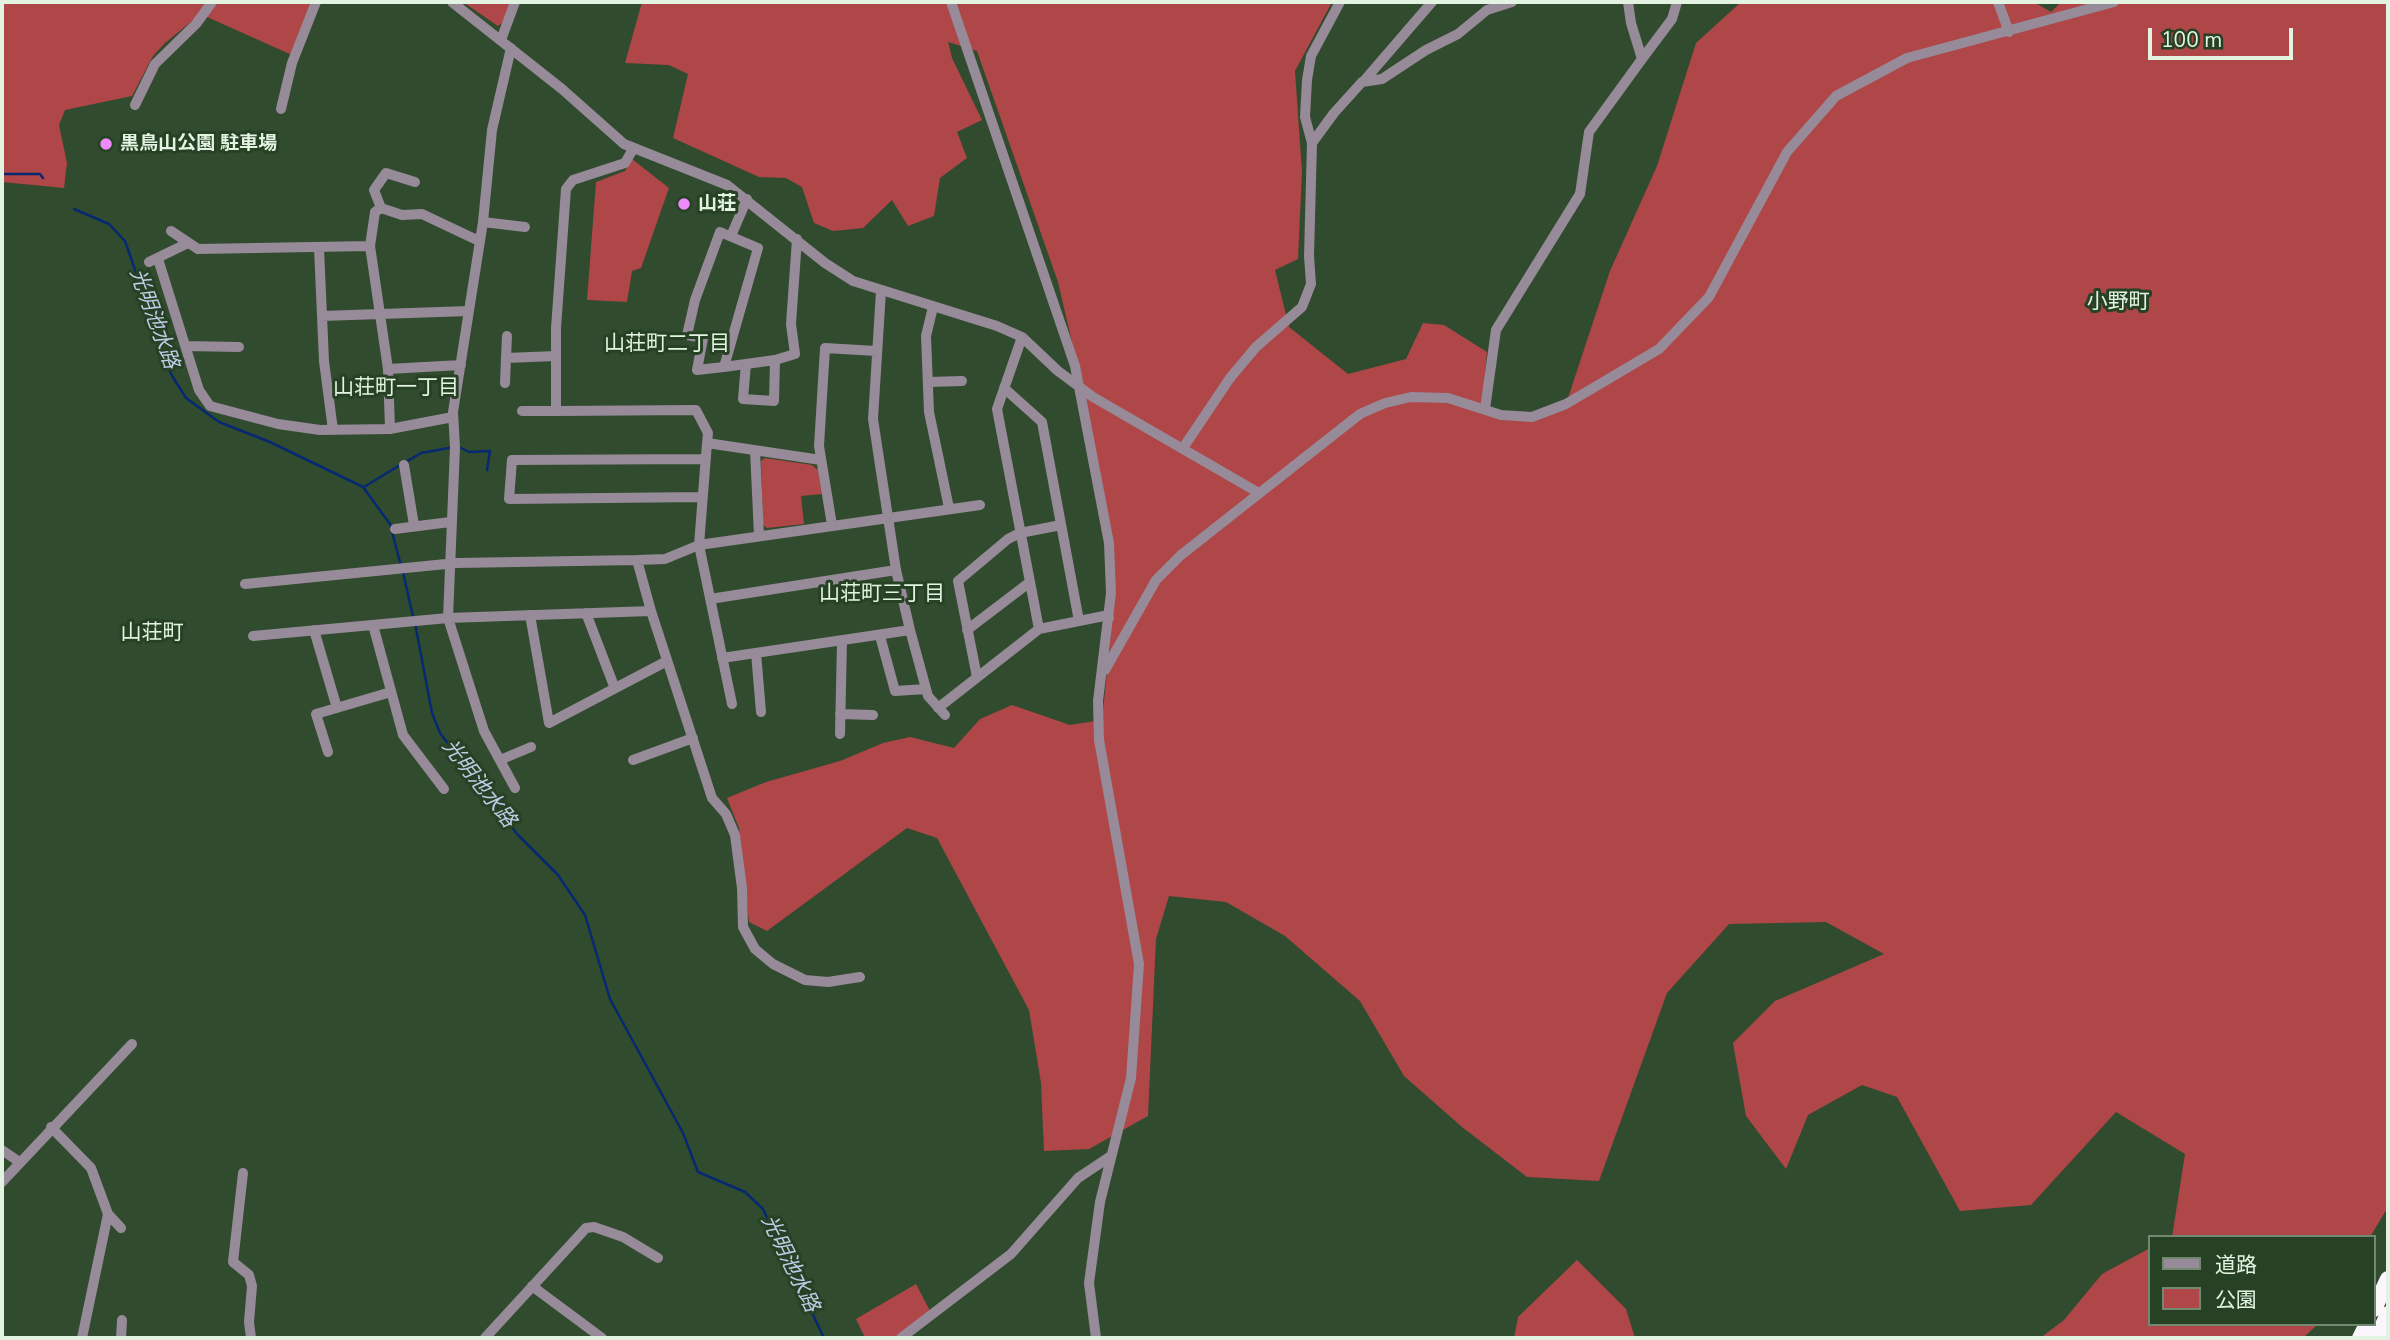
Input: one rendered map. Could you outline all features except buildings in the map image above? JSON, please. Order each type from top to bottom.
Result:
[{"type":"highway","points":[[2376,1305],[2388,1279]]},
{"type":"highway","points":[[2377,1338],[2388,1314]]},
{"type":"street","points":[[135,105],[155,64],[196,24],[212,2]]},
{"type":"street","points":[[281,109],[292,63],[316,2]]},
{"type":"street","points":[[452,2],[633,149],[727,185],[838,272],[881,291],[1022,337],[1080,388],[1259,493]]},
{"type":"street","points":[[501,40],[514,2]]},
{"type":"street","points":[[951,2],[1080,388],[1109,543],[1109,618],[1098,701],[1099,740],[1139,964],[1131,1078],[1100,1202],[1089,1283],[1096,1338]]},
{"type":"street","points":[[1183,448],[1230,378],[1256,347],[1302,307],[1311,284],[1309,256],[1312,143],[1305,117],[1307,80],[1311,56],[1340,2]]},
{"type":"street","points":[[1312,143],[1334,113],[1432,2]]},
{"type":"street","points":[[1362,82],[1382,79],[1426,50],[1458,34],[1487,10],[1513,2]]},
{"type":"street","points":[[1629,2],[1631,23],[1642,60]]},
{"type":"street","points":[[1485,410],[1496,330],[1580,194],[1589,132],[1672,19],[1677,2]]},
{"type":"street","points":[[1998,2],[2009,32]]},
{"type":"street","points":[[1102,674],[1156,580],[1181,555],[1337,430],[1385,403],[1411,397],[1448,398],[1501,415],[1532,416],[1566,404],[1659,349],[1709,297],[1787,152],[1836,96],[1907,58],[2114,2]]},
{"type":"street","points":[[511,48],[492,130],[483,222],[453,417],[455,447],[448,618],[484,731],[515,788]]},
{"type":"street","points":[[556,411],[556,356],[566,189],[577,173],[625,163],[633,149]]},
{"type":"street","points":[[381,208],[374,190],[386,167],[415,182]]},
{"type":"street","points":[[731,236],[747,200]]},
{"type":"street","points":[[381,208],[402,215],[422,214],[479,241]]},
{"type":"street","points":[[381,208],[376,212],[370,246],[388,369],[390,429]]},
{"type":"street","points":[[483,222],[525,227]]},
{"type":"street","points":[[171,231],[198,249],[370,246]]},
{"type":"street","points":[[724,367],[758,248],[720,232],[695,300],[687,335],[703,338],[697,370],[724,367],[775,360],[795,354],[791,324],[797,239]]},
{"type":"street","points":[[188,243],[154,261],[186,345],[199,390],[210,406],[278,424],[333,430],[390,429],[453,417]]},
{"type":"street","points":[[319,248],[324,361],[333,430]]},
{"type":"street","points":[[881,291],[873,419],[896,570],[910,631],[926,689],[942,712],[977,677],[1039,629],[1104,616],[1109,618]]},
{"type":"street","points":[[933,307],[926,336],[929,412],[948,508]]},
{"type":"street","points":[[322,316],[469,311]]},
{"type":"street","points":[[505,383],[507,337]]},
{"type":"street","points":[[1022,337],[997,408],[1039,629]]},
{"type":"street","points":[[186,345],[233,350]]},
{"type":"street","points":[[832,525],[819,446],[825,348],[876,351]]},
{"type":"street","points":[[506,358],[556,356]]},
{"type":"street","points":[[746,364],[743,399],[774,401],[775,360]]},
{"type":"street","points":[[388,369],[460,365]]},
{"type":"street","points":[[929,382],[962,381]]},
{"type":"street","points":[[1004,388],[1042,422],[1079,621]]},
{"type":"street","points":[[522,411],[556,411],[584,405],[657,405],[696,410],[708,433],[699,545],[732,704]]},
{"type":"street","points":[[707,443],[821,460]]},
{"type":"street","points":[[755,450],[759,536]]},
{"type":"street","points":[[702,497],[509,499],[512,460],[706,459]]},
{"type":"street","points":[[404,465],[414,525]]},
{"type":"street","points":[[246,584],[449,564],[665,559],[699,545],[980,505]]},
{"type":"street","points":[[395,529],[450,522]]},
{"type":"street","points":[[977,677],[958,581],[1008,539],[1020,533],[1061,525]]},
{"type":"street","points":[[637,560],[712,798],[726,814],[735,835],[743,888],[743,926],[755,949],[773,964],[806,980],[828,982],[860,977]]},
{"type":"street","points":[[710,599],[896,570]]},
{"type":"street","points":[[967,630],[1030,582]]},
{"type":"street","points":[[253,636],[448,618],[651,611]]},
{"type":"street","points":[[586,613],[614,686]]},
{"type":"street","points":[[530,615],[549,723],[614,686],[667,661]]},
{"type":"street","points":[[373,625],[403,735],[444,789]]},
{"type":"street","points":[[314,630],[337,708]]},
{"type":"street","points":[[722,658],[910,631]]},
{"type":"street","points":[[880,636],[895,691],[926,689]]},
{"type":"street","points":[[840,734],[842,641]]},
{"type":"street","points":[[756,653],[761,712]]},
{"type":"street","points":[[328,752],[316,715],[391,692]]},
{"type":"street","points":[[840,714],[873,715]]},
{"type":"street","points":[[633,760],[693,738]]},
{"type":"street","points":[[500,760],[531,746]]},
{"type":"street","points":[[2,1182],[18,1161],[132,1044]]},
{"type":"street","points":[[51,1128],[91,1168],[108,1214],[121,1228]]},
{"type":"street","points":[[2,1150],[18,1161]]},
{"type":"street","points":[[901,1338],[1011,1254],[1079,1178],[1111,1156]]},
{"type":"street","points":[[243,1173],[233,1262],[249,1275],[252,1286],[249,1322],[251,1338]]},
{"type":"street","points":[[82,1338],[108,1214]]},
{"type":"street","points":[[485,1338],[586,1228],[594,1227],[623,1237],[658,1258]]},
{"type":"street","points":[[532,1286],[602,1338]]},
{"type":"street","points":[[121,1338],[122,1320]]},
{"type":"green space","points":[[2,2],[312,2],[292,55],[207,17],[192,21],[165,43],[153,56],[132,96],[65,110],[59,125],[67,163],[64,188],[2,182]]},
{"type":"green space","points":[[463,2],[514,2],[505,21],[498,26]]},
{"type":"green space","points":[[642,2],[1332,2],[1295,71],[1302,172],[1298,259],[1275,270],[1289,327],[1348,374],[1406,359],[1423,323],[1444,325],[1487,352],[1482,408],[1532,417],[1566,404],[1610,271],[1657,166],[1696,43],[1741,2],[2034,2],[2051,12],[2061,2],[2388,2],[2388,1207],[2371,1235],[2172,1235],[2185,1154],[2116,1112],[2031,1205],[1960,1211],[1897,1097],[1862,1085],[1808,1115],[1786,1169],[1746,1116],[1733,1043],[1775,1001],[1884,954],[1826,922],[1729,924],[1667,993],[1599,1181],[1527,1177],[1462,1127],[1404,1076],[1360,1001],[1285,936],[1226,902],[1169,896],[1156,939],[1148,1116],[1089,1149],[1044,1151],[1041,1083],[1029,1010],[937,838],[907,828],[767,931],[749,922],[739,828],[727,798],[766,782],[840,761],[883,743],[910,737],[954,748],[980,719],[1012,705],[1070,725],[1102,720],[1111,633],[1113,548],[1091,424],[1058,282],[977,51],[948,42],[952,58],[982,120],[957,132],[967,158],[940,178],[934,216],[908,226],[892,200],[863,228],[833,231],[814,223],[802,187],[786,178],[759,177],[673,138],[688,74],[669,65],[625,63]]},
{"type":"green space","points":[[632,159],[669,188],[641,268],[632,271],[627,302],[587,300],[596,182],[625,171]]},
{"type":"green space","points":[[765,458],[812,465],[818,470],[822,494],[801,496],[804,524],[767,528],[763,525],[761,461]]},
{"type":"green space","points":[[2148,1249],[2148,1326],[2316,1326],[2303,1338],[2040,1338],[2064,1320],[2102,1274]]},
{"type":"green space","points":[[1577,1260],[1626,1309],[1635,1338],[1514,1338],[1518,1317]]},
{"type":"green space","points":[[916,1284],[930,1311],[894,1338],[865,1338],[856,1319]]},
{"type":"waterway","name":"光明池水路","points":[[2,174],[40,174],[43,178]]},
{"type":"waterway","name":"光明池水路","points":[[74,209],[109,224],[125,241],[171,374],[186,398],[219,422],[270,442],[363,487],[390,524],[401,566]]},
{"type":"waterway","points":[[459,447],[469,452],[490,451],[487,470]]},
{"type":"waterway","points":[[406,462],[421,453],[449,448]]},
{"type":"waterway","points":[[364,487],[400,465]]},
{"type":"waterway","name":"光明池水路","points":[[403,572],[413,617]]},
{"type":"waterway","name":"光明池水路","points":[[415,623],[432,713],[440,733],[517,834],[558,875],[585,915],[610,999],[683,1133],[698,1172],[745,1192],[763,1209],[824,1338]]},
{"type":"place","name":"黒鳥山公園 駐車場","points":[[106,144]]},
{"type":"place","name":"山荘","points":[[684,204]]},
{"type":"district","name":"小野町","points":[[2118,303]]},
{"type":"district","name":"山荘町二丁目","points":[[667,345]]},
{"type":"district","name":"山荘町一丁目","points":[[396,389]]},
{"type":"district","name":"山荘町三丁目","points":[[882,595]]},
{"type":"district","name":"山荘町","points":[[152,634]]}]
